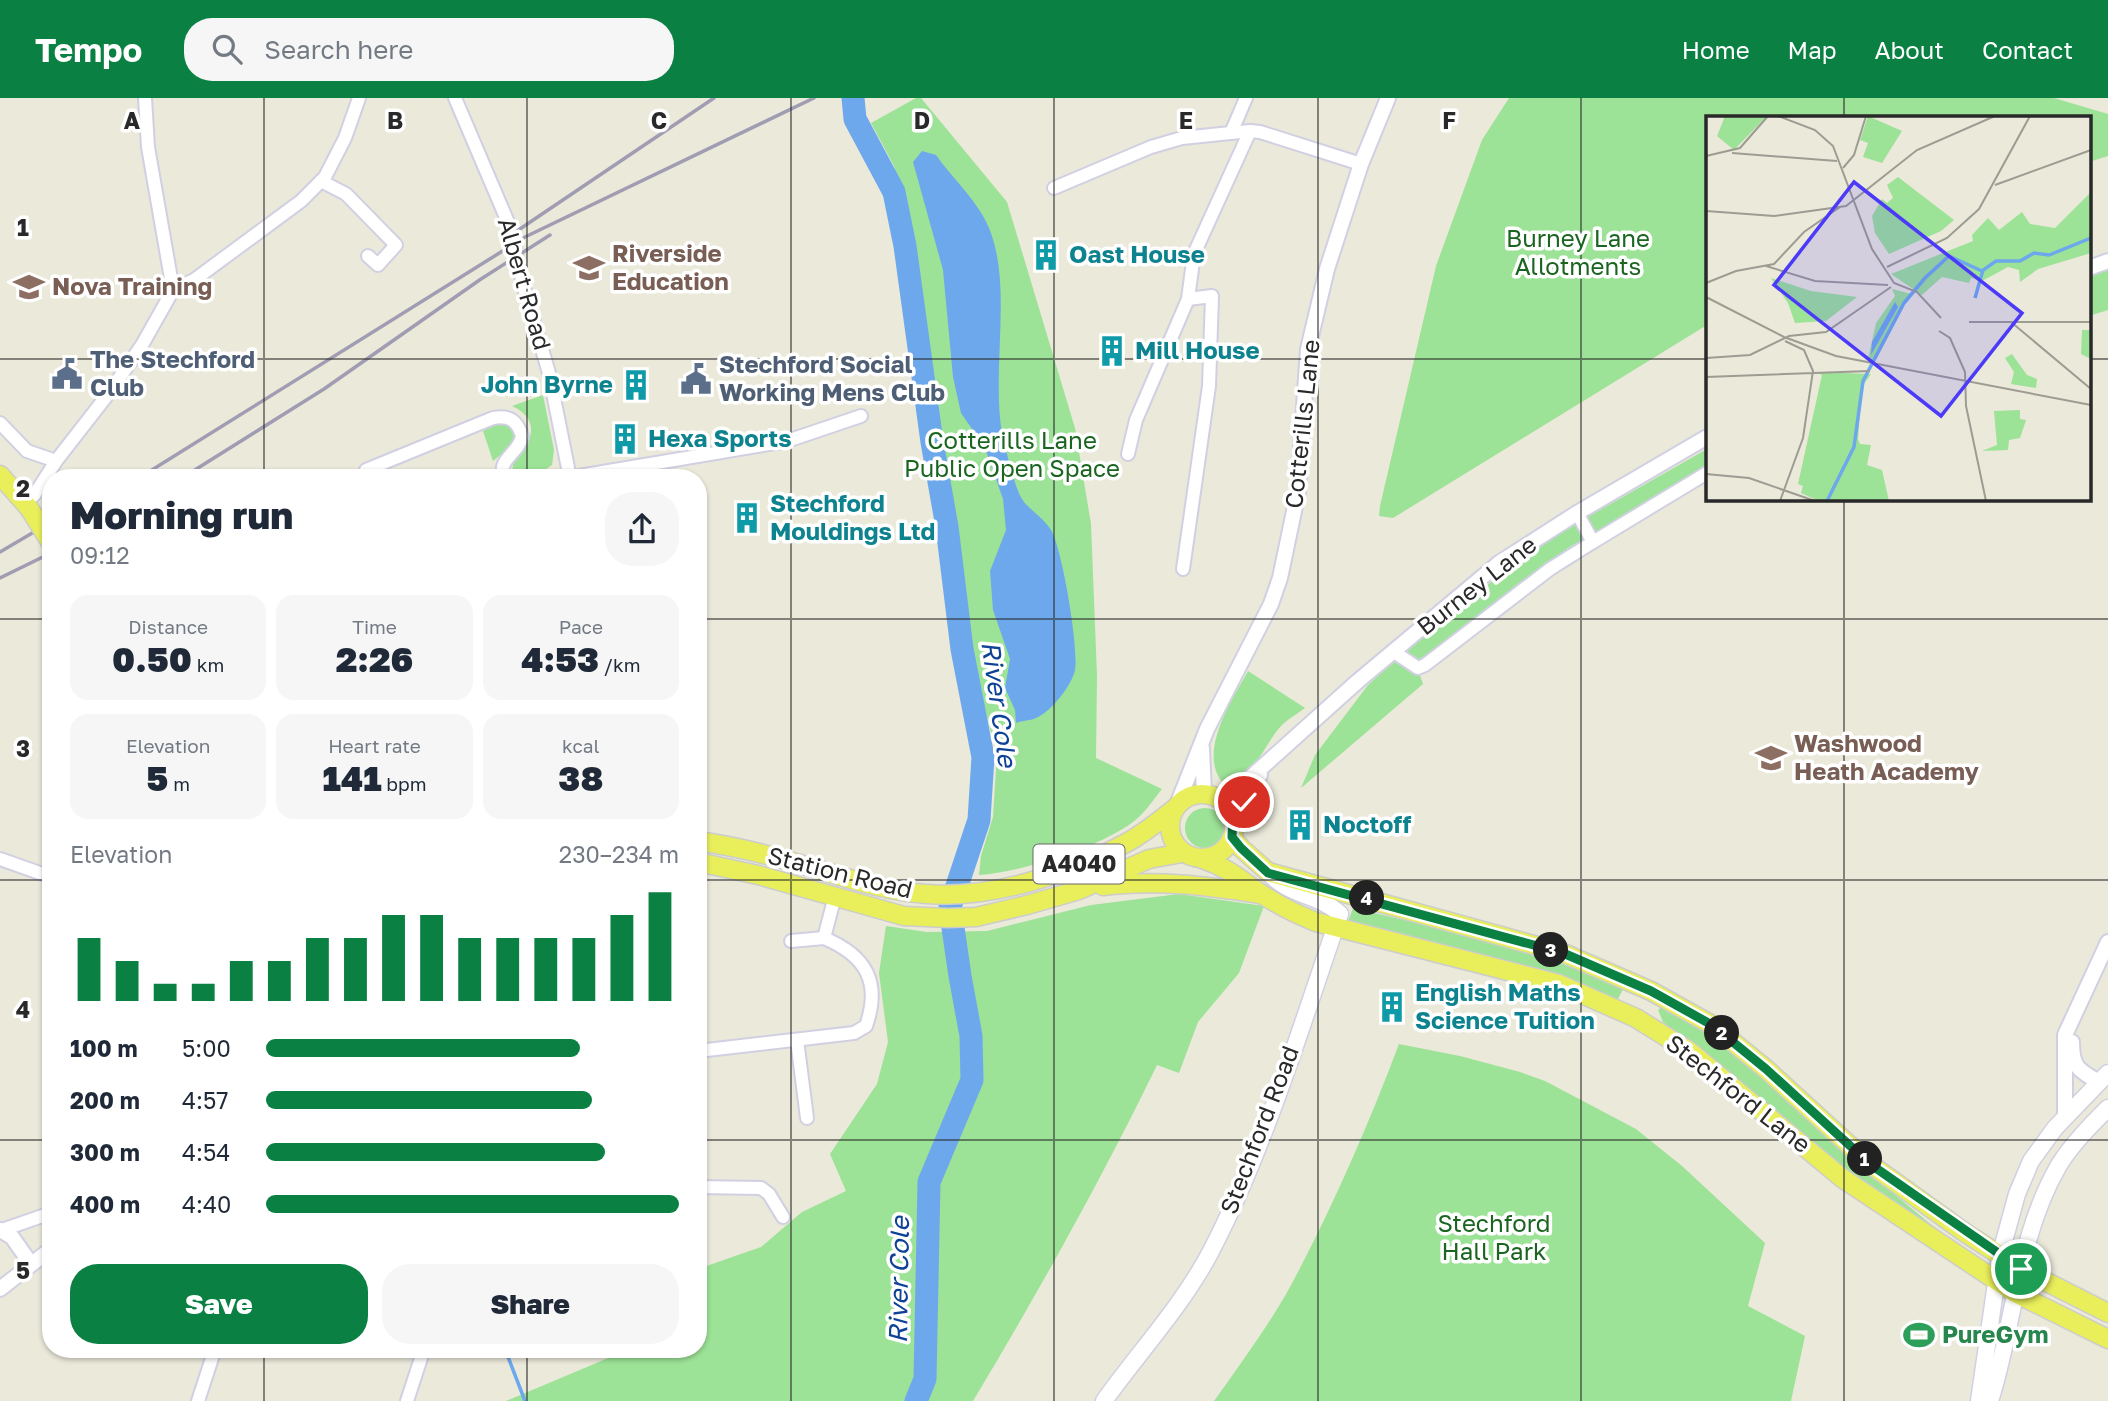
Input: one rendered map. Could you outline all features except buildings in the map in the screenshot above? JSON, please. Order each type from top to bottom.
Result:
[{"type":"main road","points":[[0,475],[27,505],[42,529]]},
{"type":"main road","points":[[1194,795],[1210,795],[1227,805],[1233,817],[1229,845],[1217,855],[1202,859],[1182,853],[1169,831],[1175,807],[1194,795]]},
{"type":"main road","name":"Station Road","points":[[707,843],[749,850],[850,880],[927,895],[974,893],[1043,877],[1090,859],[1127,843],[1175,807]]},
{"type":"main road","name":"Stechford Lane","points":[[1232,837],[1268,873],[1563,953],[1651,991],[1712,1025],[1766,1069],[1870,1164],[2000,1256],[2108,1313]]},
{"type":"main road","name":"A4040","points":[[1079,890],[1149,859],[1182,853]]},
{"type":"main road","name":"Stechford Lane","points":[[1202,859],[1222,866],[1297,914],[1335,928],[1360,932],[1559,984],[1636,1018],[1689,1051],[1842,1178],[2015,1293],[2108,1339]]},
{"type":"main road","name":"A4040","points":[[707,864],[835,896]]},
{"type":"main road","points":[[1268,873],[1282,885],[1338,911],[1340,914],[1335,928]]},
{"type":"main road","points":[[1079,890],[1136,882],[1212,887],[1262,894]]},
{"type":"main road","name":"Station Road","points":[[835,896],[904,916],[929,918],[976,916],[1079,890]]},
{"type":"main road","name":"Stechford Road","points":[[1104,1401],[1193,1281],[1227,1218],[1267,1120],[1335,928]]},
{"type":"main road","points":[[1636,1018],[1651,991]]},
{"type":"main road","points":[[1979,1401],[2000,1256],[2017,1194],[2031,1161],[2065,1116],[2104,1077]]},
{"type":"main road","points":[[1990,1401],[1998,1377],[2032,1227],[2061,1162],[2108,1108]]},
{"type":"street","points":[[145,98],[148,147],[173,290]]},
{"type":"street","points":[[51,469],[142,345],[173,290],[194,280],[300,201],[321,181],[345,138],[359,98]]},
{"type":"street","name":"Albert Road","points":[[455,98],[510,228],[549,373],[567,469]]},
{"type":"street","points":[[1231,133],[1246,98]]},
{"type":"street","name":"Cotterills Lane","points":[[1175,807],[1202,743],[1271,604],[1280,578],[1298,492],[1308,349],[1327,269],[1361,164],[1388,98]]},
{"type":"street","points":[[1128,454],[1136,419],[1188,299],[1194,254],[1250,131]]},
{"type":"street","points":[[1054,188],[1152,147],[1182,138],[1250,131],[1361,164]]},
{"type":"street","points":[[321,181],[346,194],[396,245],[378,265],[369,256]]},
{"type":"street","points":[[2090,268],[2108,261]]},
{"type":"street","points":[[1183,569],[1209,386],[1212,296],[1188,299]]},
{"type":"street","points":[[368,469],[493,418],[504,416],[513,420],[522,436],[519,446],[503,464],[502,469]]},
{"type":"street","points":[[617,469],[787,441],[861,416]]},
{"type":"street","points":[[0,423],[27,451],[56,461]]},
{"type":"street","name":"Burney Lane","points":[[1210,795],[1241,786],[1499,563],[1577,513],[1706,438]]},
{"type":"street","points":[[1394,652],[1418,668],[1425,665],[1550,569],[1706,474]]},
{"type":"street","points":[[27,505],[42,483]]},
{"type":"street","points":[[1577,513],[1592,542]]},
{"type":"street","name":"Cotterills Lane","points":[[1202,743],[1210,795]]},
{"type":"street","name":"Burney Lane","points":[[1233,817],[1268,762]]},
{"type":"street","points":[[0,859],[42,874]]},
{"type":"street","points":[[824,938],[835,896]]},
{"type":"street","points":[[707,1050],[854,1033],[866,1026],[873,991],[870,976],[859,961],[841,946],[824,938],[791,941]]},
{"type":"street","points":[[2065,1116],[2064,1035],[2108,943]]},
{"type":"street","points":[[2075,1013],[2072,1058],[2078,1069],[2104,1077]]},
{"type":"street","points":[[797,1040],[807,1118]]},
{"type":"street","points":[[707,1187],[761,1188],[769,1194],[783,1216]]},
{"type":"street","points":[[1,1230],[42,1216]]},
{"type":"street","points":[[1,1230],[12,1237],[31,1264]]},
{"type":"street","points":[[0,1289],[42,1256]]},
{"type":"street","points":[[198,1401],[212,1358]]},
{"type":"street","points":[[407,1401],[421,1358]]},
{"type":"green space","name":"Cotterills Lane Public Open Space","points":[[916,98],[921,98],[1007,202],[1075,428],[1091,524],[1097,676],[1096,758],[1162,789],[1137,819],[1100,841],[1037,864],[979,875],[981,856],[993,817],[997,754],[974,670],[964,615],[954,505],[933,396],[911,231],[894,166],[871,123]]},
{"type":"green space","name":"Burney Lane Allotments","points":[[1509,98],[2054,98],[2108,114],[2108,156],[2090,162],[2090,116],[1706,116],[1706,326],[1393,518],[1379,516],[1436,266],[1482,140]]},
{"type":"green space","points":[[2108,270],[2108,310],[2090,316],[2090,277]]},
{"type":"green space","points":[[543,395],[554,450],[552,465],[546,469],[512,469],[513,464],[529,441],[531,425],[522,412],[512,406]]},
{"type":"green space","points":[[506,421],[515,433],[515,439],[509,448],[493,461],[483,431],[495,423]]},
{"type":"green space","points":[[1706,450],[1706,469],[1568,548],[1432,653],[1415,661],[1423,684],[1301,788],[1315,755],[1368,685],[1445,616],[1570,527]]},
{"type":"green space","points":[[1248,671],[1305,708],[1282,725],[1250,770],[1233,781],[1222,782],[1216,770],[1215,741],[1226,711]]},
{"type":"green space","points":[[1205,808],[1219,814],[1225,828],[1219,842],[1205,848],[1191,842],[1185,828],[1191,814]]},
{"type":"green space","points":[[1179,894],[1264,906],[1239,973],[1198,1022],[1179,1073],[1157,1065],[1069,1235],[973,1401],[506,1401],[608,1358],[707,1358],[707,1266],[761,1247],[802,1212],[846,1191],[830,1154],[877,1084],[888,1042],[879,973],[886,926],[927,932],[987,931],[1091,905]]},
{"type":"green space","points":[[1353,908],[1560,957],[1625,985],[1617,1001],[1348,922]]},
{"type":"green space","points":[[1663,1006],[1705,1030],[1744,1060],[1844,1151],[1934,1227],[1931,1233],[1804,1139],[1741,1083],[1663,1022],[1658,1010]]},
{"type":"green space","name":"Stechford Hall Park","points":[[1399,1044],[1460,1056],[1545,1081],[1636,1129],[1682,1166],[1765,1243],[1748,1306],[1805,1336],[1791,1401],[1214,1401],[1270,1321],[1299,1270],[1327,1215]]},
{"type":"water","points":[[922,151],[936,155],[972,199],[989,228],[1000,275],[999,408],[1002,433],[1019,494],[1051,530],[1069,598],[1076,658],[1073,676],[1060,697],[1042,715],[1016,723],[1015,710],[1005,688],[1010,659],[993,610],[990,571],[1006,530],[1003,499],[985,448],[961,413],[953,377],[943,270],[913,162]]},
{"type":"waterway","name":"River Cole","points":[[853,98],[855,119],[894,192],[905,246],[932,442],[947,527],[962,649],[983,757],[979,820],[950,907],[971,1036],[972,1080],[929,1182],[925,1379],[916,1401]]},
{"type":"waterway","points":[[508,1358],[525,1401]]},
{"type":"railway","points":[[511,235],[714,98]]},
{"type":"railway","points":[[153,469],[525,237],[814,98]]},
{"type":"railway","points":[[196,469],[324,389],[481,279],[550,235]]},
{"type":"railway","points":[[0,552],[42,527]]},
{"type":"railway","points":[[0,578],[42,557]]},
{"type":"place","name":"Oast House","points":[[1046,255]]},
{"type":"place","name":"Riverside Education","points":[[589,268]]},
{"type":"place","name":"Nova Training","points":[[29,287]]},
{"type":"place","name":"Mill House","points":[[1112,351]]},
{"type":"place","name":"The Stechford Club","points":[[67,374]]},
{"type":"place","name":"Stechford Social Working Mens Club","points":[[696,379]]},
{"type":"place","name":"John Byrne","points":[[636,385]]},
{"type":"place","name":"Hexa Sports","points":[[625,439]]},
{"type":"place","name":"Stechford Mouldings Ltd","points":[[747,518]]},
{"type":"place","name":"Washwood Heath Academy","points":[[1771,758]]},
{"type":"place","name":"Noctoff","points":[[1300,825]]},
{"type":"place","name":"English Maths Science Tuition","points":[[1392,1007]]},
{"type":"place","name":"PureGym","points":[[1919,1335]]},
{"type":"route","points":[[1244,802],[1233,817],[1232,837],[1268,873],[1563,953],[1651,991],[1712,1025],[1766,1069],[1870,1164],[1964,1232],[2021,1269]]}]
